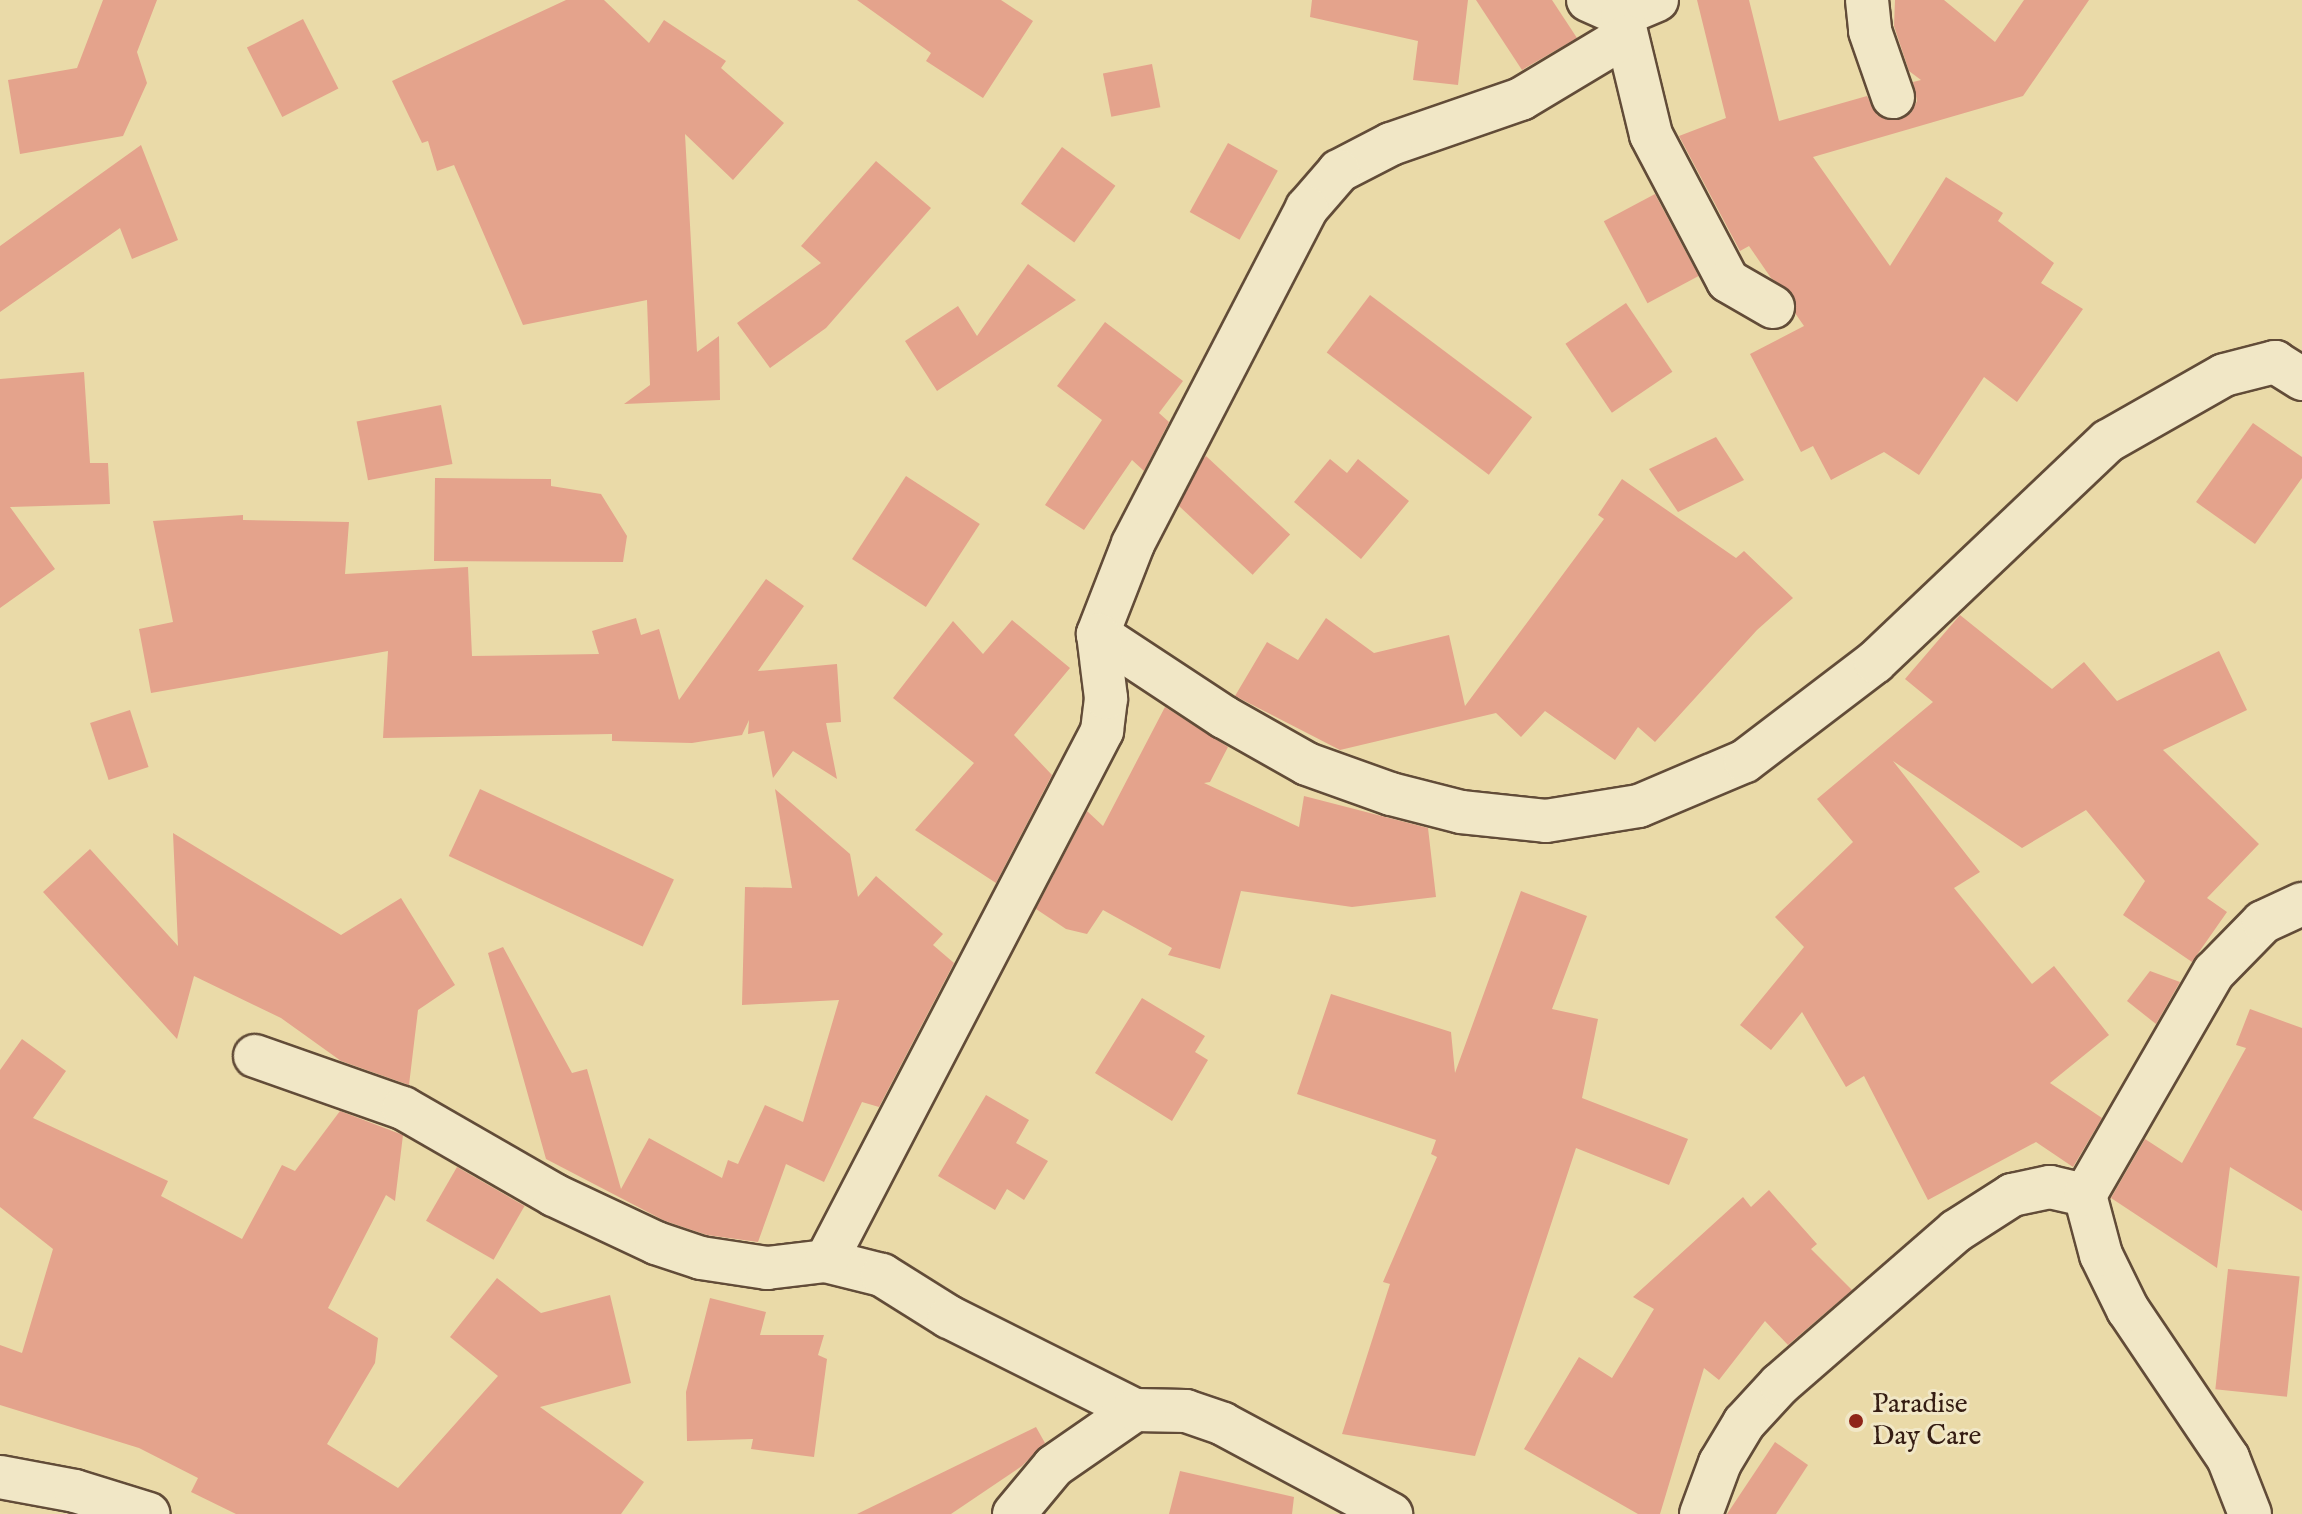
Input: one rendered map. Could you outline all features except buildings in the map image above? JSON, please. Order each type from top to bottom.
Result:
[{"type":"street","points":[[1867,0],[1870,31],[1893,97]]},
{"type":"street","points":[[826,1261],[1102,731],[1106,698],[1098,634],[1133,544],[1307,208],[1339,171],[1391,144],[1521,99],[1623,13],[1651,135],[1728,281],[1773,307]]},
{"type":"street","points":[[1098,634],[1307,764],[1391,794],[1461,812],[1546,821],[1639,806],[1745,761],[1875,662],[2108,441],[2224,375],[2275,362],[2302,379]]},
{"type":"street","points":[[2250,1514],[2228,1458],[2128,1310],[2101,1255],[2085,1195],[2214,972],[2263,922],[2302,904]]},
{"type":"street","points":[[255,1056],[403,1108],[554,1195],[656,1243],[701,1258],[767,1268],[826,1261],[882,1275],[949,1317],[1135,1410],[1186,1411],[1223,1424],[1391,1514]]},
{"type":"street","points":[[1701,1514],[1720,1463],[1744,1423],[1780,1384],[1956,1231],[2012,1195],[2050,1187],[2085,1195]]},
{"type":"street","points":[[1014,1514],[1054,1466],[1135,1410]]},
{"type":"street","points":[[0,1477],[75,1491],[149,1514]]},
{"type":"place","name":"Paradise Day Care","points":[[1856,1421]]}]
